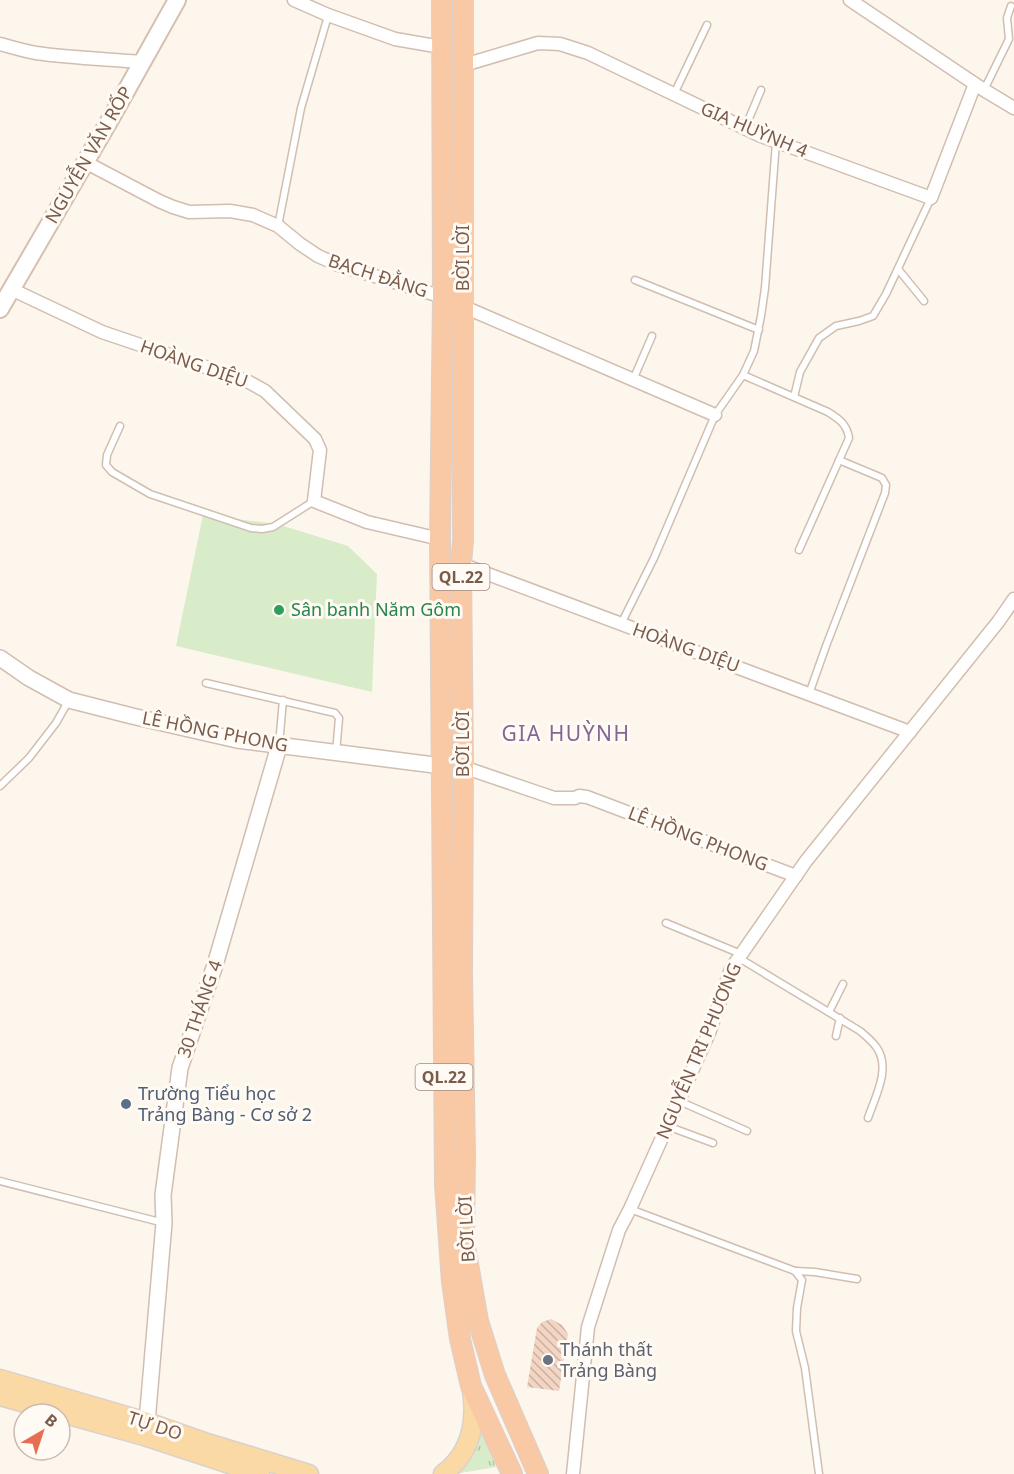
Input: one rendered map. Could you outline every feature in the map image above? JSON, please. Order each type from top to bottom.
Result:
[{"type":"highway","name":"BỜI LỜI","points":[[442,0],[443,297],[440,539],[445,1185],[452,1282],[460,1339],[471,1386],[512,1474]]},
{"type":"highway","name":"BỜI LỜI","points":[[463,0],[463,541],[461,564],[464,1241],[478,1322],[495,1375],[538,1474]]},
{"type":"highway","points":[[442,766],[463,767]]},
{"type":"main road","name":"NGUYỄN VĂN RỐP","points":[[5,297],[177,0]]},
{"type":"main road","name":"TỰ DO","points":[[0,1379],[146,1429],[204,1442],[308,1474]]},
{"type":"main road","points":[[443,1474],[457,1459],[468,1441],[473,1424],[474,1406],[471,1386]]},
{"type":"main road","points":[[0,1396],[146,1429],[260,1474]]},
{"type":"street","points":[[294,0],[395,39],[441,47]]},
{"type":"street","points":[[850,0],[1014,108]]},
{"type":"street","name":"GIA HUỲNH 4","points":[[464,65],[538,43],[560,44],[588,53],[776,142],[931,198]]},
{"type":"street","points":[[0,44],[33,53],[142,62]]},
{"type":"street","points":[[931,198],[980,87]]},
{"type":"street","name":"BẠCH ĐẰNG","points":[[85,162],[173,207],[189,212],[230,211],[253,215],[278,226],[309,250],[336,264],[443,297]]},
{"type":"street","name":"HOÀNG DIỆU","points":[[5,297],[247,381],[265,391],[315,440],[320,450],[314,501]]},
{"type":"street","points":[[462,306],[715,415]]},
{"type":"street","points":[[314,501],[367,522],[440,539]]},
{"type":"street","name":"HOÀNG DIỆU","points":[[461,564],[910,732]]},
{"type":"street","name":"NGUYỄN TRI PHƯƠNG","points":[[573,1474],[588,1327],[620,1230],[709,1033],[731,969],[796,876],[1014,599]]},
{"type":"street","name":"LÊ HỒNG PHONG","points":[[0,658],[29,678],[69,700],[237,740],[442,766]]},
{"type":"street","name":"30 THÁNG 4","points":[[146,1429],[164,1223],[163,1195],[180,1068],[216,965],[279,746]]},
{"type":"street","name":"LÊ HỒNG PHONG","points":[[463,767],[554,798],[588,797],[796,876]]},
{"type":"lane","points":[[980,87],[1009,39],[1007,18],[1011,6]]},
{"type":"lane","points":[[278,226],[301,108],[328,15]]},
{"type":"lane","points":[[674,94],[707,25]]},
{"type":"lane","points":[[745,128],[761,90]]},
{"type":"lane","points":[[621,624],[654,558],[715,415],[743,375],[754,351],[765,288],[776,142]]},
{"type":"lane","points":[[794,397],[800,372],[819,338],[836,326],[873,316],[886,294],[931,198]]},
{"type":"lane","points":[[898,269],[924,301]]},
{"type":"lane","points":[[635,280],[759,330]]},
{"type":"lane","points":[[633,380],[652,336]]},
{"type":"lane","points":[[743,375],[828,412],[848,429],[849,438],[799,550]]},
{"type":"lane","points":[[120,426],[107,455],[106,465],[112,472],[150,494],[251,528],[262,529],[273,527],[314,501]]},
{"type":"lane","points":[[809,694],[885,493],[886,485],[882,478],[839,460]]},
{"type":"lane","points":[[206,683],[335,713],[339,718],[336,753]]},
{"type":"lane","points":[[0,786],[29,758],[56,723],[69,700]]},
{"type":"lane","points":[[279,746],[283,700]]},
{"type":"lane","points":[[666,923],[740,956],[860,1031],[876,1047],[881,1056],[882,1077],[868,1118]]},
{"type":"lane","points":[[829,1012],[843,984]]},
{"type":"lane","points":[[836,1036],[840,1018]]},
{"type":"lane","points":[[679,1101],[747,1131]]},
{"type":"lane","points":[[668,1126],[713,1143]]},
{"type":"lane","points":[[0,1181],[164,1223]]},
{"type":"lane","points":[[630,1209],[795,1271],[856,1279]]},
{"type":"lane","points":[[795,1271],[802,1280],[796,1331],[804,1368],[819,1474]]},
{"type":"green space","name":"Sân banh Năm Gôm","points":[[203,515],[277,524],[348,546],[377,574],[372,692],[176,646]]},
{"type":"green space","points":[[482,1429],[496,1467],[455,1474],[464,1462]]},
{"type":"building","name":"Thánh thất Trảng Bàng","points":[[551,1319],[562,1325],[568,1334],[559,1391],[527,1387],[537,1328],[542,1322]]},
{"type":"place","name":"Sân banh Năm Gôm","points":[[279,610]]},
{"type":"place","name":"Trường Tiểu học Trảng Bàng - Cơ sở 2","points":[[126,1104]]},
{"type":"place","name":"Thánh thất Trảng Bàng","points":[[548,1360]]},
{"type":"district","name":"GIA HUỲNH","points":[[566,734]]}]
